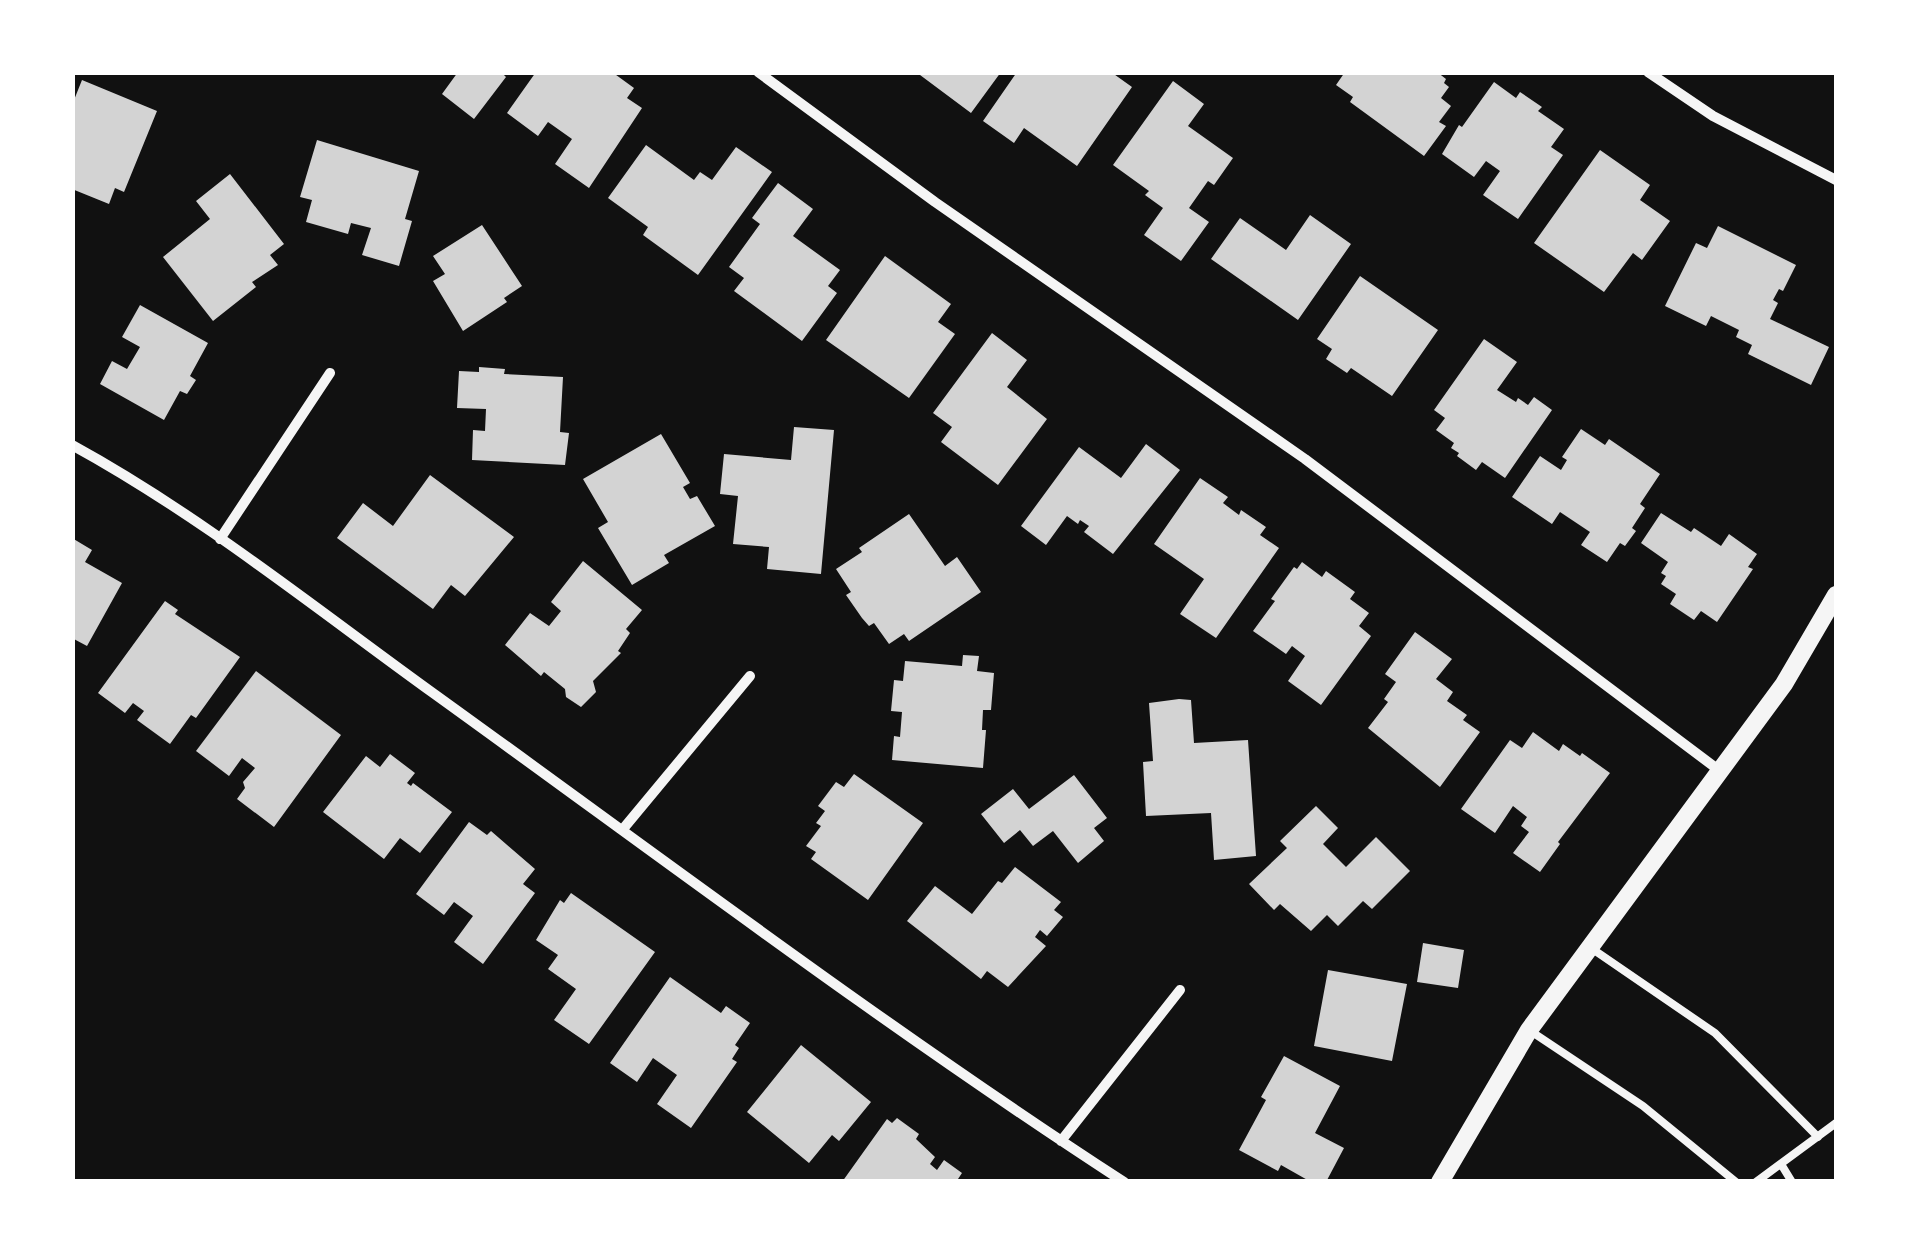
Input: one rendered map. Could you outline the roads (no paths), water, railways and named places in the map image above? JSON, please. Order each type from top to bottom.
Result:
[{"type":"street","points":[[758,72],[935,202],[1305,458],[1721,772]]},
{"type":"street","points":[[1648,72],[1713,116],[1836,180]]},
{"type":"street","points":[[220,539],[330,373]]},
{"type":"street","points":[[72,445],[132,478],[220,539],[702,889],[1124,1182]]},
{"type":"street","points":[[1440,1182],[1529,1030],[1784,684],[1836,595]]},
{"type":"street","points":[[622,829],[750,676]]},
{"type":"street","points":[[1061,1140],[1180,990]]},
{"type":"lane","points":[[1591,948],[1715,1033],[1818,1137]]},
{"type":"lane","points":[[1529,1030],[1643,1106],[1736,1182]]},
{"type":"lane","points":[[1756,1182],[1836,1123]]},
{"type":"lane","points":[[1781,1164],[1792,1182]]}]
